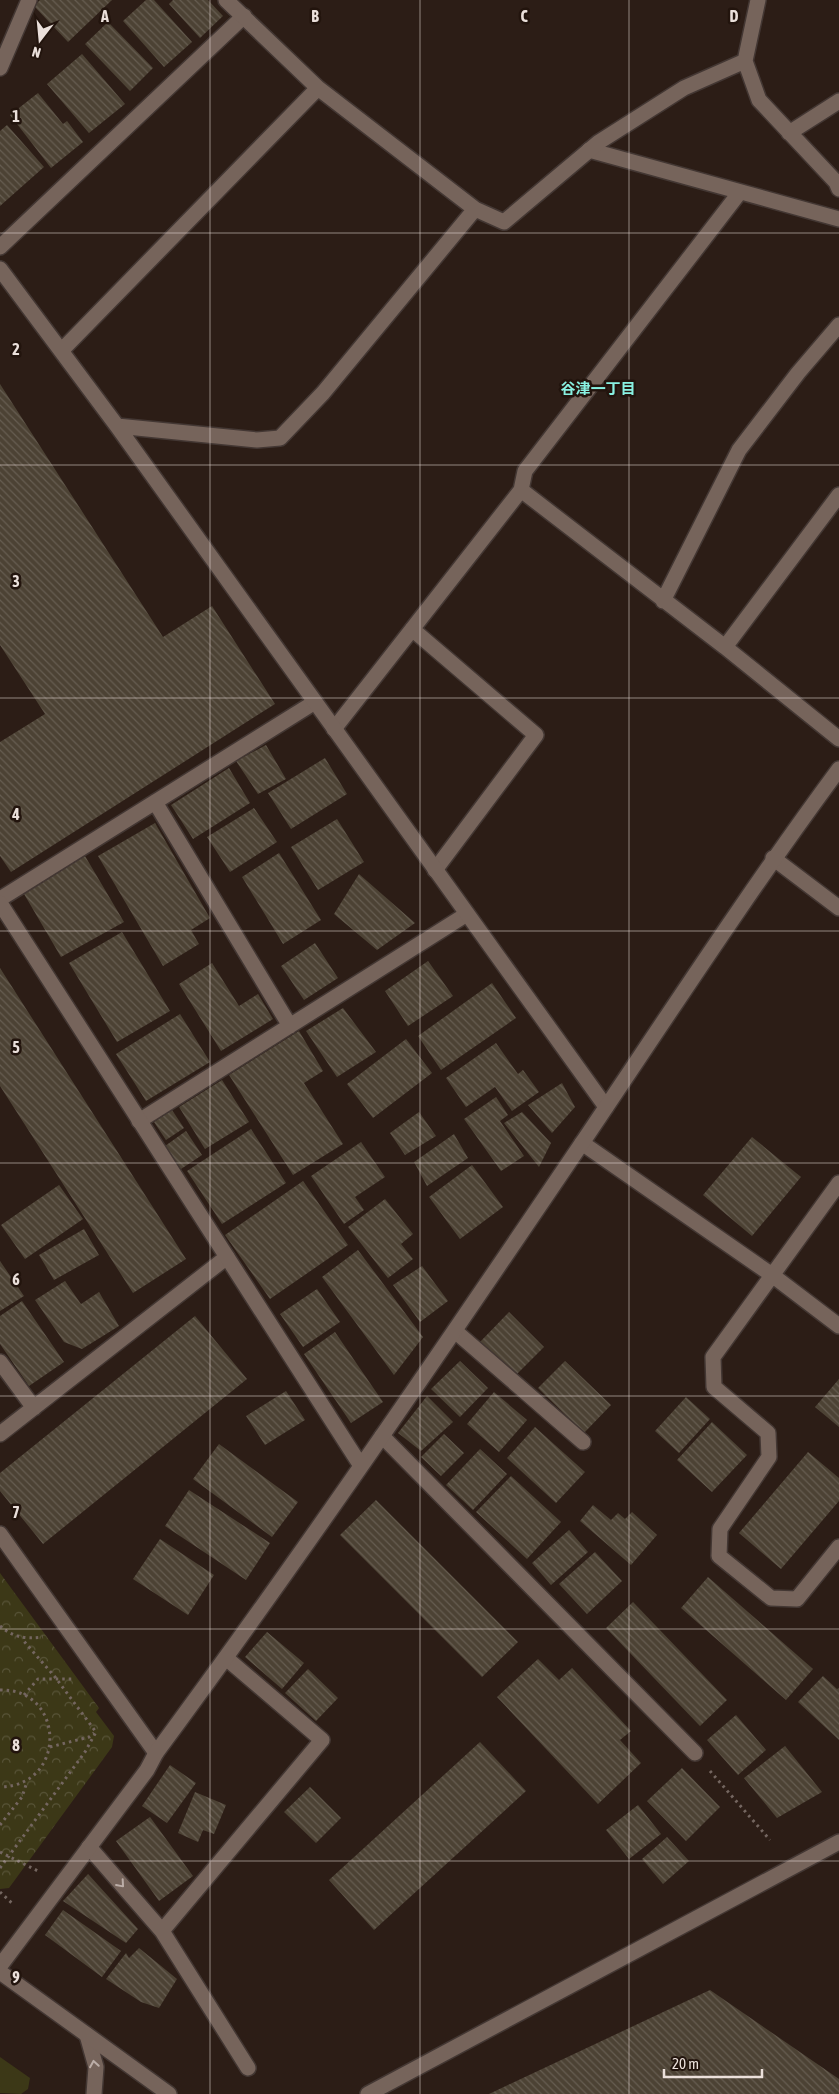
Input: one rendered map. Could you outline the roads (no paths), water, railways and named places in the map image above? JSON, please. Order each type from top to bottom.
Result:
[{"type":"street","points":[[0,68],[29,0]]},
{"type":"street","points":[[226,0],[318,88],[475,209],[504,222],[589,150],[684,88],[745,61]]},
{"type":"street","points":[[758,0],[745,61],[759,100],[836,182],[839,190]]},
{"type":"street","points":[[0,247],[244,16]]},
{"type":"street","points":[[62,350],[318,88]]},
{"type":"street","points":[[790,133],[839,101]]},
{"type":"street","points":[[589,150],[839,219]]},
{"type":"street","points":[[334,729],[521,490],[525,471],[740,192]]},
{"type":"street","points":[[117,426],[258,440],[280,438],[323,393],[475,209]]},
{"type":"street","points":[[0,269],[117,426],[606,1107]]},
{"type":"street","points":[[663,602],[739,450],[798,372],[839,325]]},
{"type":"street","points":[[521,490],[663,602],[725,647],[839,739]]},
{"type":"street","points":[[725,647],[839,494]]},
{"type":"street","points":[[412,629],[536,735],[435,870]]},
{"type":"street","points":[[0,899],[315,702]]},
{"type":"street","points":[[0,1966],[147,1770],[156,1753],[226,1658],[361,1466],[455,1331],[773,858],[839,769]]},
{"type":"street","points":[[155,802],[290,1026]]},
{"type":"street","points":[[773,858],[839,908]]},
{"type":"street","points":[[0,903],[361,1466]]},
{"type":"street","points":[[139,1121],[467,914]]},
{"type":"street","points":[[582,1143],[772,1275],[839,1326]]},
{"type":"street","points":[[839,1182],[713,1357],[714,1388],[768,1433],[769,1457],[720,1529],[719,1556],[771,1598],[797,1598],[839,1547]]},
{"type":"street","points":[[0,1434],[226,1257]]},
{"type":"street","points":[[455,1331],[583,1442]]},
{"type":"street","points":[[0,1362],[34,1408]]},
{"type":"street","points":[[382,1436],[695,1753]]},
{"type":"street","points":[[0,1534],[156,1753]]},
{"type":"street","points":[[162,1931],[322,1740],[226,1658]]},
{"type":"street","points":[[368,2094],[839,1842]]},
{"type":"street","points":[[89,1847],[162,1931],[248,2068]]},
{"type":"street","points":[[0,1972],[169,2094]]},
{"type":"street","points":[[87,2035],[96,2067],[94,2094]]},
{"type":"district","name":"谷津一丁目","points":[[598,388]]}]
